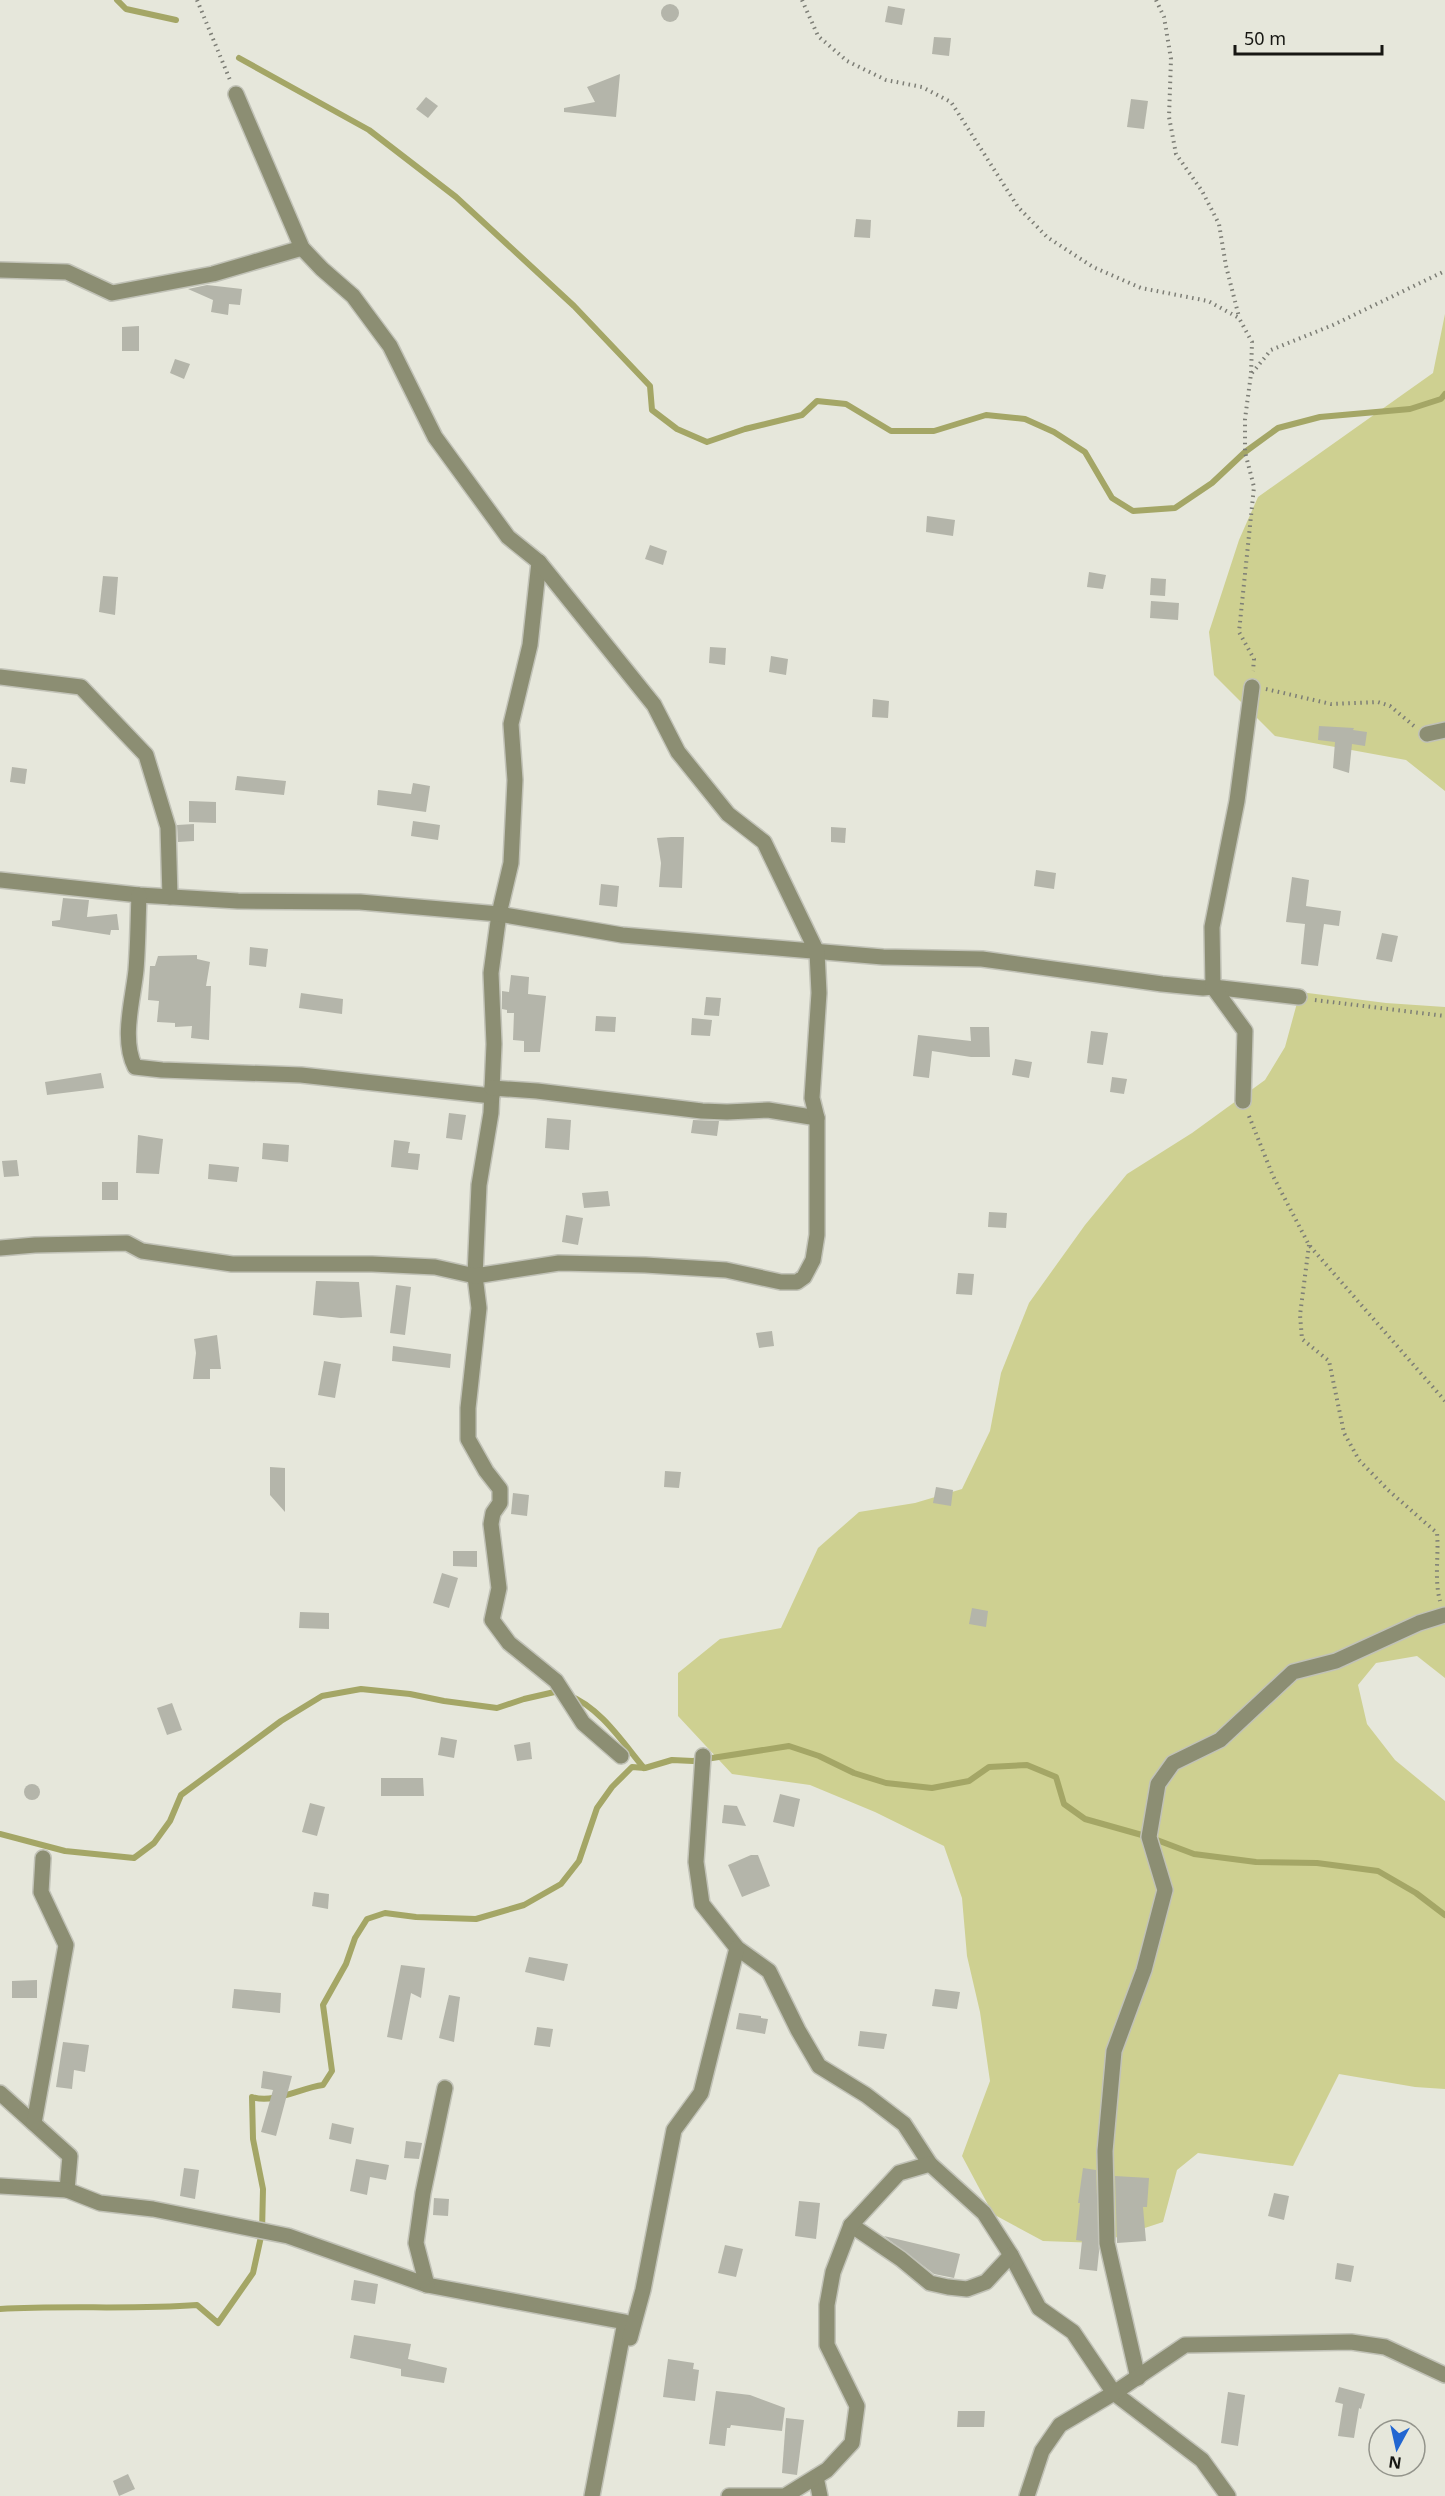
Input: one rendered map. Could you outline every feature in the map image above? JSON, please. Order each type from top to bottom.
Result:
[{"type":"street","points":[[0,1248],[127,1243],[142,1251],[232,1264],[372,1264],[435,1267],[476,1276],[570,1263],[726,1270],[781,1282],[797,1282],[804,1277],[813,1260],[817,1235],[817,1118],[812,1098],[819,993],[817,952],[764,842],[728,814],[678,752],[654,705],[539,562],[508,537],[435,437],[390,346],[353,296],[302,248],[236,94]]},
{"type":"street","points":[[0,270],[68,272],[112,293],[213,274],[302,248]]},
{"type":"street","points":[[539,562],[530,645],[511,724],[515,780],[511,863],[499,914],[491,973],[494,1044],[491,1113],[479,1185],[476,1276],[478,1308],[468,1408],[468,1439],[500,1490],[500,1503],[493,1513],[491,1524],[499,1588],[492,1620],[509,1643],[556,1681],[584,1723],[621,1756]]},
{"type":"street","points":[[0,677],[81,687],[146,755],[168,827],[170,897]]},
{"type":"street","points":[[1243,1101],[1245,1030],[1214,987],[1212,927],[1237,801],[1252,687]]},
{"type":"street","points":[[1427,734],[1445,730]]},
{"type":"street","points":[[0,880],[139,895],[238,901],[360,902],[499,914],[622,935],[883,957],[982,959],[1162,984],[1214,987],[1299,998]]},
{"type":"street","points":[[139,895],[129,1033],[129,1055],[135,1066],[162,1070],[301,1075],[492,1092],[537,1091],[702,1111],[768,1110],[817,1118]]},
{"type":"street","points":[[1138,2378],[1107,2243],[1105,2151],[1114,2051],[1144,1970],[1165,1890],[1149,1837],[1158,1784],[1173,1763],[1220,1740],[1293,1672],[1336,1661],[1419,1623],[1445,1615]]},
{"type":"street","points":[[703,1756],[696,1862],[702,1904],[737,1948],[769,1971],[819,2066],[867,2095],[904,2124],[930,2164],[984,2214],[1011,2255],[1039,2308],[1073,2332],[1114,2394],[1202,2460],[1228,2496]]},
{"type":"street","points":[[34,2123],[66,1944],[41,1892],[43,1858]]},
{"type":"street","points":[[585,2496],[598,2458],[643,2290],[674,2130],[701,2092],[737,1948]]},
{"type":"street","points":[[427,2285],[416,2243],[423,2193],[445,2088]]},
{"type":"street","points":[[0,2093],[70,2156],[68,2190]]},
{"type":"street","points":[[729,2496],[785,2496],[827,2470],[852,2443],[857,2406],[827,2345],[827,2305],[833,2272],[851,2225],[899,2173],[930,2164]]},
{"type":"street","points":[[0,2186],[68,2190],[100,2203],[153,2209],[288,2236],[427,2285],[625,2322],[592,2496]]},
{"type":"street","points":[[851,2225],[901,2259],[930,2283],[948,2287],[967,2289],[986,2282],[1011,2255]]},
{"type":"street","points":[[1027,2496],[1042,2451],[1060,2425],[1114,2394],[1185,2345],[1351,2342],[1385,2347],[1445,2375]]},
{"type":"street","points":[[816,2477],[820,2496]]},
{"type":"path","points":[[197,0],[236,94]]},
{"type":"path","points":[[802,0],[818,36],[847,61],[886,80],[922,87],[951,102],[1018,207],[1047,237],[1093,267],[1140,288],[1208,301],[1239,318]]},
{"type":"path","points":[[1156,0],[1164,18],[1171,59],[1169,117],[1176,154],[1202,191],[1220,224],[1226,266],[1239,318],[1252,342],[1251,374],[1245,419],[1245,452],[1254,487],[1239,632],[1254,659],[1252,687],[1272,689],[1331,704],[1378,702],[1390,706],[1427,734]]},
{"type":"path","points":[[1251,374],[1271,350],[1333,325],[1445,272]]},
{"type":"path","points":[[1299,998],[1445,1016]]},
{"type":"path","points":[[1243,1101],[1273,1176],[1309,1245],[1445,1401]]},
{"type":"path","points":[[1309,1245],[1300,1315],[1302,1339],[1329,1360],[1344,1432],[1359,1460],[1437,1533],[1439,1555],[1436,1582],[1445,1609]]},
{"type":"green space","points":[[1445,314],[1445,791],[1406,760],[1275,736],[1214,675],[1209,632],[1239,540],[1258,497],[1433,373]]},
{"type":"green space","points":[[1300,992],[1386,1003],[1445,1007],[1445,1678],[1417,1656],[1376,1663],[1358,1685],[1367,1724],[1395,1760],[1445,1801],[1445,2089],[1415,2087],[1339,2074],[1293,2166],[1198,2153],[1177,2170],[1163,2222],[1099,2243],[1043,2241],[993,2214],[962,2156],[990,2081],[980,2012],[967,1956],[962,1898],[944,1846],[875,1812],[810,1785],[732,1774],[678,1716],[678,1673],[720,1639],[781,1628],[818,1548],[859,1512],[915,1503],[962,1489],[990,1431],[1001,1373],[1029,1303],[1085,1225],[1127,1174],[1192,1133],[1265,1080],[1285,1047]]},
{"type":"building","points":[[670,4],[676,7],[679,13],[676,19],[670,22],[664,19],[661,13],[664,7]]},
{"type":"building","points":[[888,6],[905,9],[902,25],[885,22]]},
{"type":"building","points":[[934,37],[951,38],[949,56],[932,54]]},
{"type":"building","points":[[620,74],[616,117],[564,112],[564,108],[595,102],[587,87]]},
{"type":"building","points":[[426,97],[438,106],[428,118],[416,109]]},
{"type":"building","points":[[1131,99],[1148,101],[1144,129],[1127,127]]},
{"type":"building","points":[[856,219],[871,220],[870,238],[854,237]]},
{"type":"building","points":[[207,285],[242,289],[240,305],[229,304],[228,315],[211,312],[213,300],[188,289]]},
{"type":"building","points":[[139,326],[139,351],[122,351],[122,327]]},
{"type":"building","points":[[175,359],[190,364],[184,379],[170,373]]},
{"type":"building","points":[[927,516],[955,520],[953,536],[926,532]]},
{"type":"building","points":[[650,545],[667,551],[663,565],[645,559]]},
{"type":"building","points":[[1089,572],[1106,575],[1103,589],[1087,587]]},
{"type":"building","points":[[103,576],[118,577],[115,615],[99,612]]},
{"type":"building","points":[[1151,578],[1166,579],[1165,596],[1150,595]]},
{"type":"building","points":[[1151,601],[1179,603],[1178,620],[1150,618]]},
{"type":"building","points":[[710,647],[726,648],[725,665],[709,663]]},
{"type":"building","points":[[771,656],[788,659],[786,675],[769,672]]},
{"type":"building","points":[[873,699],[889,701],[888,718],[872,717]]},
{"type":"building","points":[[1319,726],[1354,728],[1353,730],[1367,732],[1365,746],[1352,744],[1349,773],[1333,768],[1335,742],[1318,740]]},
{"type":"building","points":[[12,767],[27,769],[25,784],[10,782]]},
{"type":"building","points":[[237,776],[286,781],[284,795],[235,790]]},
{"type":"building","points":[[413,783],[430,786],[426,812],[377,805],[378,790],[411,794]]},
{"type":"building","points":[[189,801],[216,802],[216,823],[189,822]]},
{"type":"building","points":[[413,821],[440,825],[438,840],[411,836]]},
{"type":"building","points":[[194,824],[194,841],[178,842],[177,825]]},
{"type":"building","points":[[831,827],[846,828],[845,843],[831,842]]},
{"type":"building","points":[[684,837],[682,888],[659,887],[661,863],[657,838]]},
{"type":"building","points":[[1036,870],[1056,873],[1054,889],[1034,886]]},
{"type":"building","points":[[1292,877],[1309,880],[1306,906],[1341,911],[1339,926],[1324,924],[1318,966],[1301,964],[1305,924],[1286,922]]},
{"type":"building","points":[[601,884],[619,886],[617,907],[599,905]]},
{"type":"building","points":[[63,898],[89,900],[87,917],[117,914],[119,930],[111,930],[110,935],[52,926],[52,921],[60,920]]},
{"type":"building","points":[[1382,933],[1398,936],[1392,962],[1376,959]]},
{"type":"building","points":[[250,947],[268,949],[266,967],[249,965]]},
{"type":"building","points":[[197,955],[197,959],[210,962],[206,986],[211,986],[209,1040],[191,1038],[192,1026],[175,1027],[175,1023],[157,1022],[159,1001],[148,1000],[150,966],[155,966],[158,956]]},
{"type":"building","points":[[511,975],[529,977],[528,994],[546,996],[540,1052],[524,1052],[524,1041],[513,1040],[514,1013],[507,1013],[507,1010],[502,1009],[502,991],[509,992]]},
{"type":"building","points":[[301,993],[343,999],[342,1014],[299,1008]]},
{"type":"building","points":[[706,997],[721,998],[719,1016],[704,1015]]},
{"type":"building","points":[[596,1016],[616,1017],[615,1032],[595,1031]]},
{"type":"building","points":[[692,1018],[712,1020],[710,1036],[691,1035]]},
{"type":"building","points":[[970,1027],[989,1027],[990,1057],[971,1057],[932,1051],[929,1078],[913,1076],[918,1035],[971,1041]]},
{"type":"building","points":[[1091,1031],[1108,1033],[1103,1065],[1087,1063]]},
{"type":"building","points":[[1015,1059],[1032,1062],[1029,1078],[1012,1075]]},
{"type":"building","points":[[101,1073],[104,1088],[47,1095],[45,1082]]},
{"type":"building","points":[[1112,1077],[1127,1079],[1124,1094],[1110,1092]]},
{"type":"building","points":[[449,1113],[466,1115],[462,1140],[446,1138]]},
{"type":"building","points":[[547,1118],[571,1120],[569,1150],[545,1148]]},
{"type":"building","points":[[693,1120],[719,1121],[717,1136],[691,1133]]},
{"type":"building","points":[[138,1135],[163,1139],[159,1174],[136,1173]]},
{"type":"building","points":[[394,1140],[410,1142],[408,1153],[420,1154],[418,1170],[391,1167]]},
{"type":"building","points":[[263,1143],[289,1145],[288,1162],[262,1159]]},
{"type":"building","points":[[17,1160],[19,1176],[4,1177],[2,1161]]},
{"type":"building","points":[[209,1164],[239,1167],[237,1182],[208,1179]]},
{"type":"building","points":[[102,1182],[118,1182],[118,1200],[102,1200]]},
{"type":"building","points":[[608,1191],[610,1206],[584,1208],[582,1193]]},
{"type":"building","points":[[989,1212],[1007,1213],[1006,1228],[988,1227]]},
{"type":"building","points":[[566,1215],[583,1218],[578,1245],[562,1242]]},
{"type":"building","points":[[958,1273],[974,1274],[972,1295],[956,1294]]},
{"type":"building","points":[[316,1281],[359,1282],[362,1317],[341,1318],[313,1315]]},
{"type":"building","points":[[396,1285],[411,1287],[405,1335],[390,1333]]},
{"type":"building","points":[[772,1331],[774,1346],[759,1348],[756,1333]]},
{"type":"building","points":[[217,1335],[221,1369],[210,1369],[210,1379],[193,1379],[196,1353],[194,1339]]},
{"type":"building","points":[[393,1346],[451,1354],[450,1368],[392,1361]]},
{"type":"building","points":[[324,1361],[341,1364],[335,1398],[318,1395]]},
{"type":"building","points":[[270,1467],[285,1468],[285,1512],[270,1495]]},
{"type":"building","points":[[665,1471],[681,1472],[679,1488],[664,1487]]},
{"type":"building","points":[[936,1487],[953,1490],[951,1506],[933,1503]]},
{"type":"building","points":[[513,1493],[529,1495],[527,1516],[511,1514]]},
{"type":"building","points":[[453,1551],[477,1551],[477,1567],[453,1566]]},
{"type":"building","points":[[442,1573],[458,1578],[449,1608],[433,1603]]},
{"type":"building","points":[[972,1608],[988,1611],[986,1627],[969,1624]]},
{"type":"building","points":[[300,1612],[329,1613],[329,1629],[299,1628]]},
{"type":"building","points":[[172,1703],[182,1730],[167,1735],[157,1708]]},
{"type":"building","points":[[441,1737],[457,1740],[454,1758],[438,1755]]},
{"type":"building","points":[[530,1742],[532,1759],[517,1761],[514,1745]]},
{"type":"building","points":[[381,1778],[423,1778],[424,1796],[381,1796]]},
{"type":"building","points":[[32,1784],[38,1786],[40,1792],[38,1798],[32,1800],[26,1798],[24,1792],[26,1786]]},
{"type":"building","points":[[780,1794],[800,1799],[794,1827],[773,1822]]},
{"type":"building","points":[[310,1803],[325,1807],[317,1836],[302,1832]]},
{"type":"building","points":[[724,1805],[737,1806],[746,1826],[722,1823]]},
{"type":"building","points":[[751,1855],[758,1855],[770,1886],[742,1897],[728,1865]]},
{"type":"building","points":[[314,1892],[329,1894],[328,1909],[312,1906]]},
{"type":"building","points":[[529,1957],[568,1964],[564,1981],[525,1972]]},
{"type":"building","points":[[401,1965],[425,1968],[421,1998],[411,1993],[402,2040],[387,2037]]},
{"type":"building","points":[[37,1980],[37,1998],[12,1998],[12,1981]]},
{"type":"building","points":[[234,1989],[281,1993],[280,2013],[232,2008]]},
{"type":"building","points":[[935,1989],[960,1992],[957,2009],[932,2006]]},
{"type":"building","points":[[449,1995],[460,1997],[454,2042],[439,2038]]},
{"type":"building","points":[[739,2013],[768,2019],[765,2034],[736,2029]]},
{"type":"building","points":[[537,2027],[553,2029],[550,2047],[534,2045]]},
{"type":"building","points":[[860,2031],[887,2034],[884,2049],[858,2046]]},
{"type":"building","points":[[63,2042],[89,2045],[85,2072],[74,2070],[72,2089],[56,2087]]},
{"type":"building","points":[[263,2071],[292,2076],[276,2136],[261,2132],[273,2090],[261,2088]]},
{"type":"building","points":[[332,2123],[354,2128],[351,2144],[329,2139]]},
{"type":"building","points":[[406,2141],[422,2143],[419,2159],[404,2158]]},
{"type":"building","points":[[356,2159],[389,2165],[386,2180],[370,2177],[367,2195],[350,2191]]},
{"type":"building","points":[[184,2168],[199,2170],[195,2199],[180,2196]]},
{"type":"building","points":[[1083,2168],[1096,2170],[1099,2252],[1097,2271],[1079,2269],[1082,2241],[1076,2240]]},
{"type":"building","points":[[1115,2176],[1149,2178],[1147,2207],[1143,2207],[1146,2241],[1117,2243]]},
{"type":"building","points":[[1274,2193],[1289,2196],[1284,2220],[1268,2216]]},
{"type":"building","points":[[434,2198],[449,2199],[448,2216],[433,2215]]},
{"type":"building","points":[[799,2201],[820,2203],[816,2239],[795,2236]]},
{"type":"building","points":[[884,2236],[960,2254],[954,2278],[934,2274]]},
{"type":"building","points":[[725,2245],[743,2249],[736,2277],[718,2273]]},
{"type":"building","points":[[1337,2263],[1354,2266],[1351,2282],[1335,2279]]},
{"type":"building","points":[[354,2280],[378,2284],[375,2304],[351,2300]]},
{"type":"building","points":[[354,2335],[411,2344],[408,2359],[447,2368],[444,2383],[401,2376],[401,2369],[350,2358]]},
{"type":"building","points":[[668,2359],[694,2363],[693,2369],[699,2370],[695,2401],[663,2397]]},
{"type":"building","points":[[1339,2387],[1365,2394],[1361,2409],[1359,2408],[1354,2438],[1338,2436],[1343,2404],[1335,2402]]},
{"type":"building","points":[[716,2391],[750,2395],[785,2408],[782,2431],[731,2425],[727,2428],[725,2446],[709,2444]]},
{"type":"building","points":[[1228,2392],[1245,2395],[1238,2446],[1221,2443]]},
{"type":"building","points":[[958,2411],[985,2411],[984,2427],[957,2427]]},
{"type":"building","points":[[786,2418],[804,2420],[797,2475],[782,2473]]},
{"type":"building","points":[[128,2474],[135,2489],[119,2496],[113,2481]]},
{"type":"waterway","points":[[117,0],[126,9],[176,20]]},
{"type":"waterway","points":[[239,58],[369,130],[456,197],[574,306],[650,386],[652,410],[677,429],[707,442],[745,429],[802,415],[817,401],[846,404],[891,431],[934,431],[986,415],[1025,419],[1054,432],[1085,452],[1112,498],[1133,511],[1175,508],[1212,483],[1245,452],[1278,428],[1320,417],[1410,409],[1441,399],[1445,394]]},
{"type":"waterway","points":[[0,1834],[65,1851],[134,1858],[154,1843],[170,1821],[181,1795],[281,1721],[322,1696],[361,1689],[410,1694],[497,1708],[559,1691]]},
{"type":"waterway","points":[[568,1695],[601,1717],[644,1768]]},
{"type":"waterway","points":[[0,2309],[197,2305],[218,2323],[253,2273],[262,2232],[263,2189],[253,2139],[252,2097],[260,2099],[278,2097],[323,2085],[332,2071],[323,2005],[346,1964],[355,1938],[367,1919],[385,1913],[416,1917],[476,1919],[524,1905],[561,1884],[579,1861],[597,1808],[612,1787],[632,1767],[645,1768],[672,1760],[693,1761],[789,1746],[819,1756],[854,1773],[886,1783],[932,1788],[969,1781],[989,1767],[1027,1765],[1056,1777],[1064,1804],[1085,1819],[1149,1837],[1194,1854],[1256,1862],[1317,1863],[1378,1871],[1416,1893],[1445,1915]]}]
